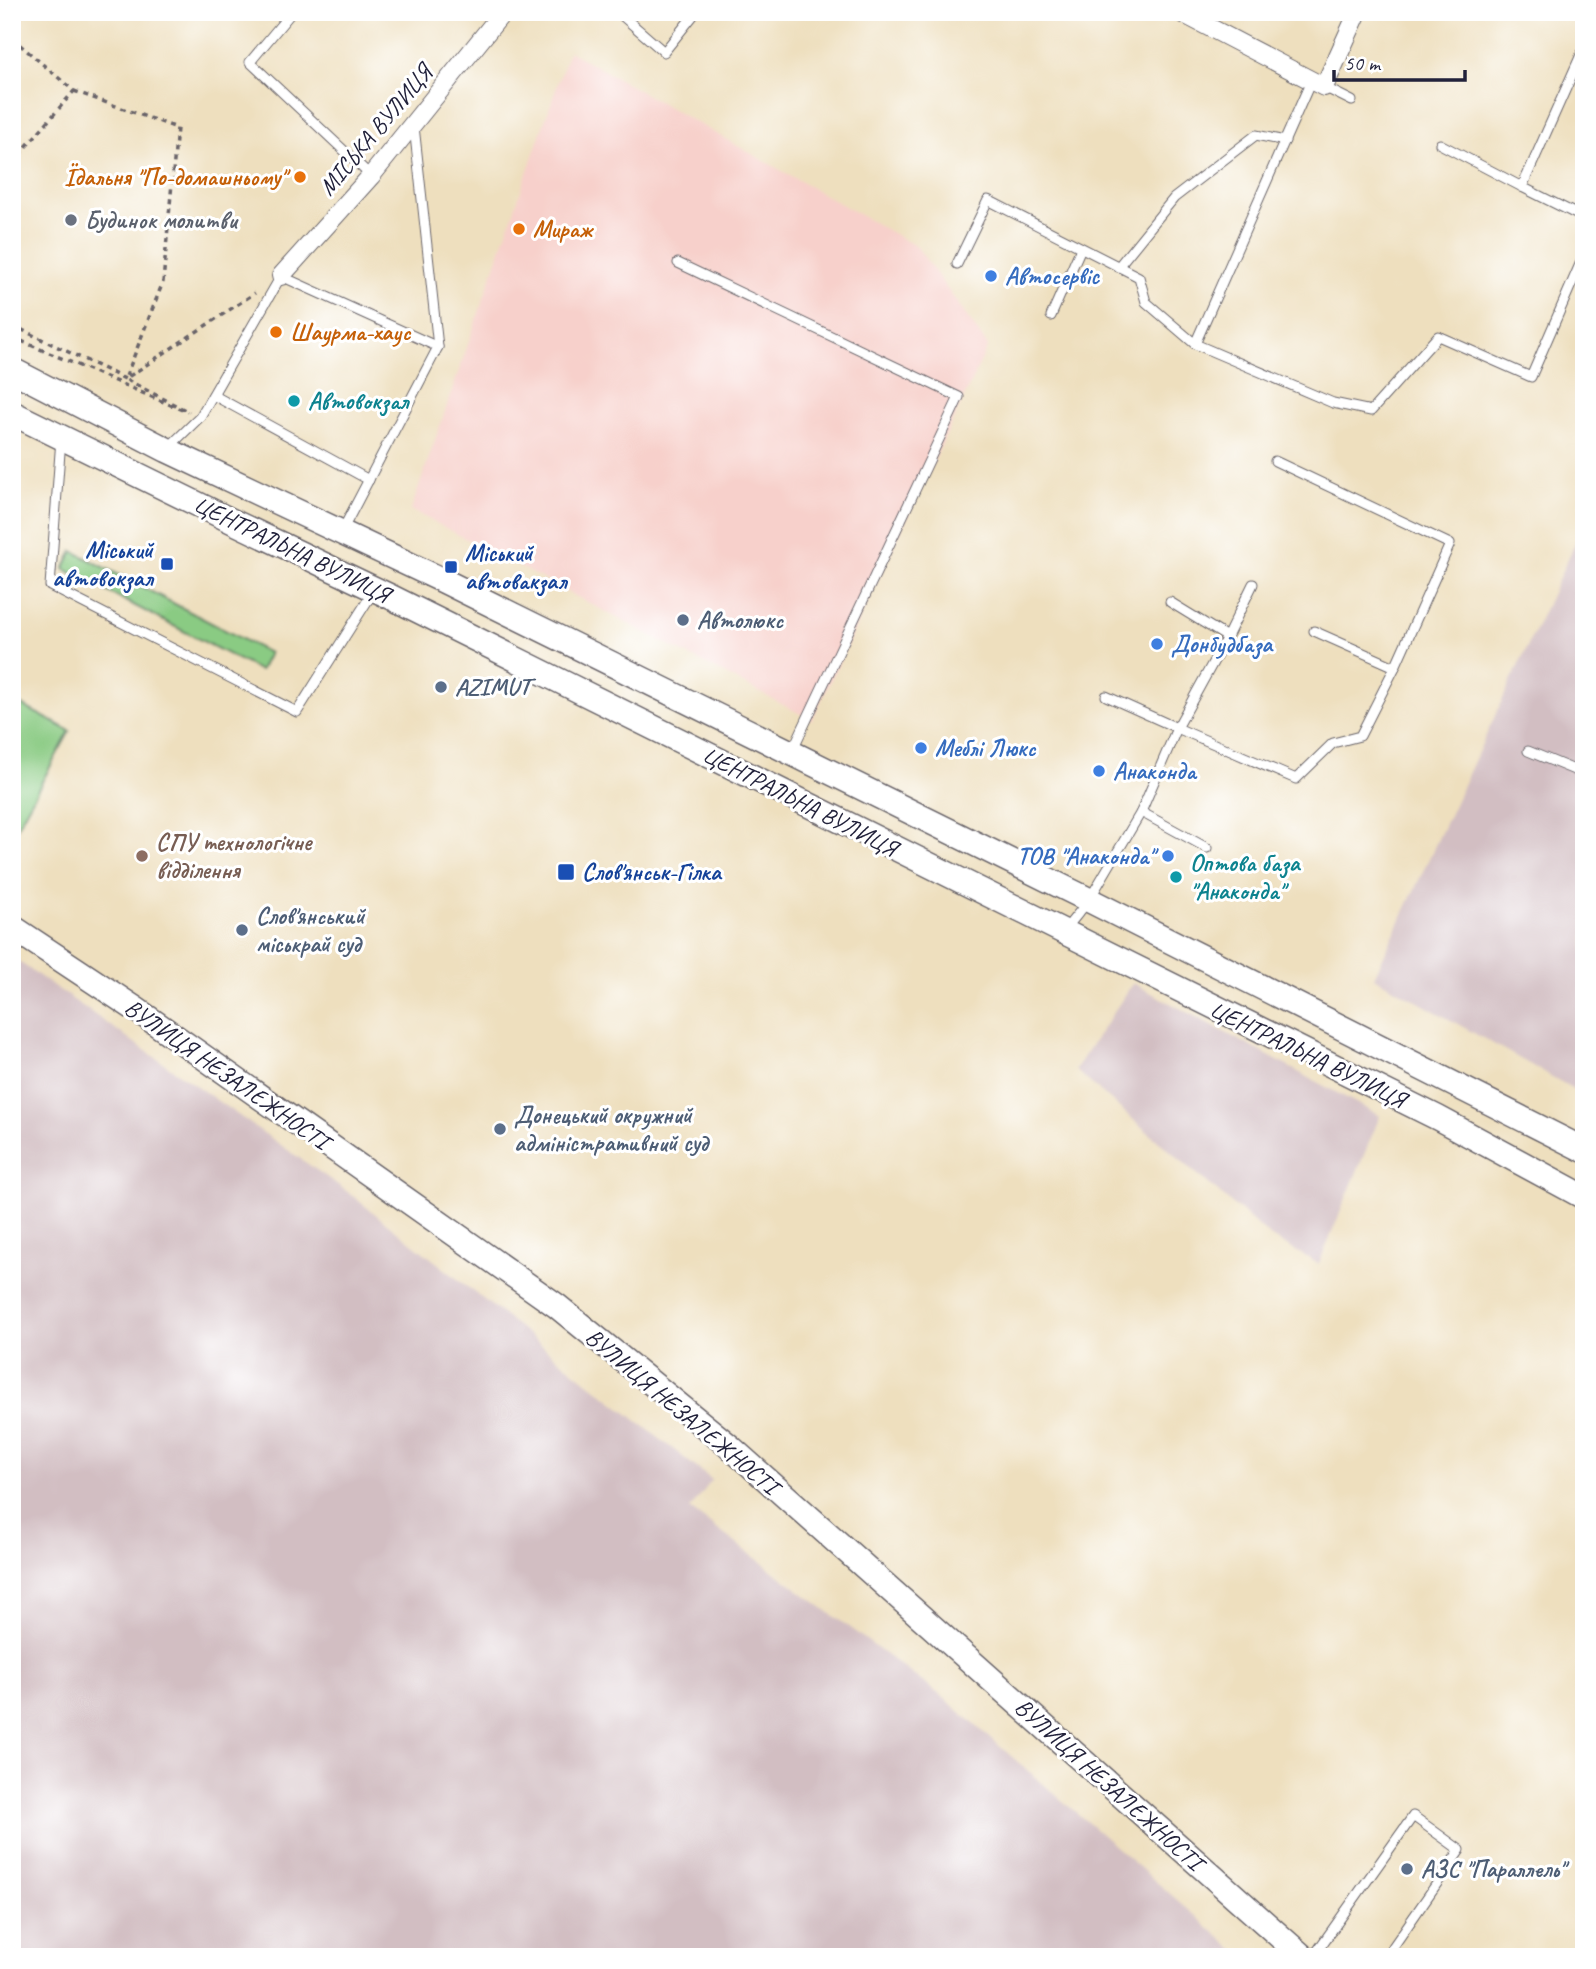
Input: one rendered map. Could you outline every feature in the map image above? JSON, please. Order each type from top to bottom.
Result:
[{"type":"street","name":"МІСЬКА ВУЛИЦЯ","points":[[281,276],[371,176],[503,12]]},
{"type":"street","points":[[1180,12],[1318,84],[1358,12]]},
{"type":"street","name":"ЦЕНТРАЛЬНА ВУЛИЦЯ","points":[[12,370],[167,450],[342,531],[791,752],[1584,1150]]},
{"type":"street","name":"ЦЕНТРАЛЬНА ВУЛИЦЯ","points":[[12,413],[374,589],[1438,1118],[1584,1197]]},
{"type":"street","name":"ВУЛИЦЯ НЕЗАЛЕЖНОСТІ","points":[[12,927],[138,1010],[557,1306],[729,1446],[1303,1957]]},
{"type":"lane","points":[[287,12],[289,14],[250,62],[371,176]]},
{"type":"lane","points":[[618,12],[664,52],[696,12]]},
{"type":"lane","points":[[1522,187],[1584,48]]},
{"type":"lane","points":[[1195,344],[1285,141],[1318,84],[1352,101]]},
{"type":"lane","points":[[342,531],[438,347],[414,123]]},
{"type":"lane","points":[[1118,267],[1174,198],[1256,135],[1285,141]]},
{"type":"lane","points":[[1440,144],[1584,218]]},
{"type":"lane","points":[[957,264],[988,200],[1139,277],[1146,302],[1195,344],[1333,403],[1371,411],[1438,336],[1531,377],[1584,255]]},
{"type":"lane","points":[[1051,316],[1081,248]]},
{"type":"lane","points":[[678,262],[959,397],[791,752]]},
{"type":"lane","points":[[167,450],[200,417],[281,276],[438,347]]},
{"type":"lane","points":[[213,395],[369,480]]},
{"type":"lane","points":[[61,437],[50,586],[298,712],[374,589]]},
{"type":"lane","points":[[1106,696],[1296,779],[1333,743],[1360,736],[1395,667],[1450,544],[1275,461]]},
{"type":"lane","points":[[1063,932],[1089,900],[1141,812],[1177,728],[1253,584]]},
{"type":"lane","points":[[1170,602],[1227,636]]},
{"type":"lane","points":[[1314,631],[1395,667]]},
{"type":"lane","points":[[1528,751],[1584,774]]},
{"type":"lane","points":[[1141,812],[1207,848]]},
{"type":"lane","points":[[1313,1957],[1413,1816],[1460,1850],[1386,1957]]},
{"type":"path","points":[[12,38],[74,91],[177,128],[163,282],[125,379]]},
{"type":"path","points":[[12,163],[74,91]]},
{"type":"path","points":[[125,379],[281,276]]},
{"type":"path","points":[[12,325],[200,417]]},
{"type":"path","points":[[12,337],[200,417]]},
{"type":"shaded area","points":[[569,51],[917,247],[988,346],[812,720],[411,510]]},
{"type":"shaded area","points":[[1584,524],[1584,1095],[1374,977]]},
{"type":"shaded area","points":[[12,957],[345,1190],[712,1480],[690,1509],[944,1698],[1243,1957],[12,1957]]},
{"type":"shaded area","points":[[1133,983],[1380,1116],[1319,1264],[1271,1237],[1075,1070]]},
{"type":"green space","points":[[73,551],[269,653],[260,671],[64,569]]},
{"type":"green space","points":[[12,700],[70,731],[12,836]]},
{"type":"place","name":"Їдальня \"По-домашньому\"","points":[[300,177]]},
{"type":"place","name":"Будинок молитви","points":[[71,220]]},
{"type":"place","name":"Мираж","points":[[519,229]]},
{"type":"place","name":"Автосервіс","points":[[991,276]]},
{"type":"place","name":"Шаурма-хаус","points":[[276,332]]},
{"type":"place","name":"Автовокзал","points":[[294,401]]},
{"type":"place","name":"Міський автовокзал","points":[[167,564]]},
{"type":"place","name":"Міський автовакзал","points":[[451,567]]},
{"type":"place","name":"Автолюкс","points":[[683,620]]},
{"type":"place","name":"Донбудбаза","points":[[1157,644]]},
{"type":"place","name":"AZIMUT","points":[[441,687]]},
{"type":"place","name":"Меблі Люкс","points":[[921,748]]},
{"type":"place","name":"Анаконда","points":[[1099,771]]},
{"type":"place","name":"СПУ технологічне відділення","points":[[142,856]]},
{"type":"place","name":"ТОВ \"Анаконда\"","points":[[1168,856]]},
{"type":"place","name":"Слов'янськ-Гілка","points":[[566,872]]},
{"type":"place","name":"Оптова база \"Анаконда\"","points":[[1176,877]]},
{"type":"place","name":"Слов'янський міськрай суд","points":[[242,930]]},
{"type":"place","name":"Донецький окружний адміністративний суд","points":[[500,1129]]},
{"type":"place","name":"АЗС \"Параллель\"","points":[[1407,1869]]}]
